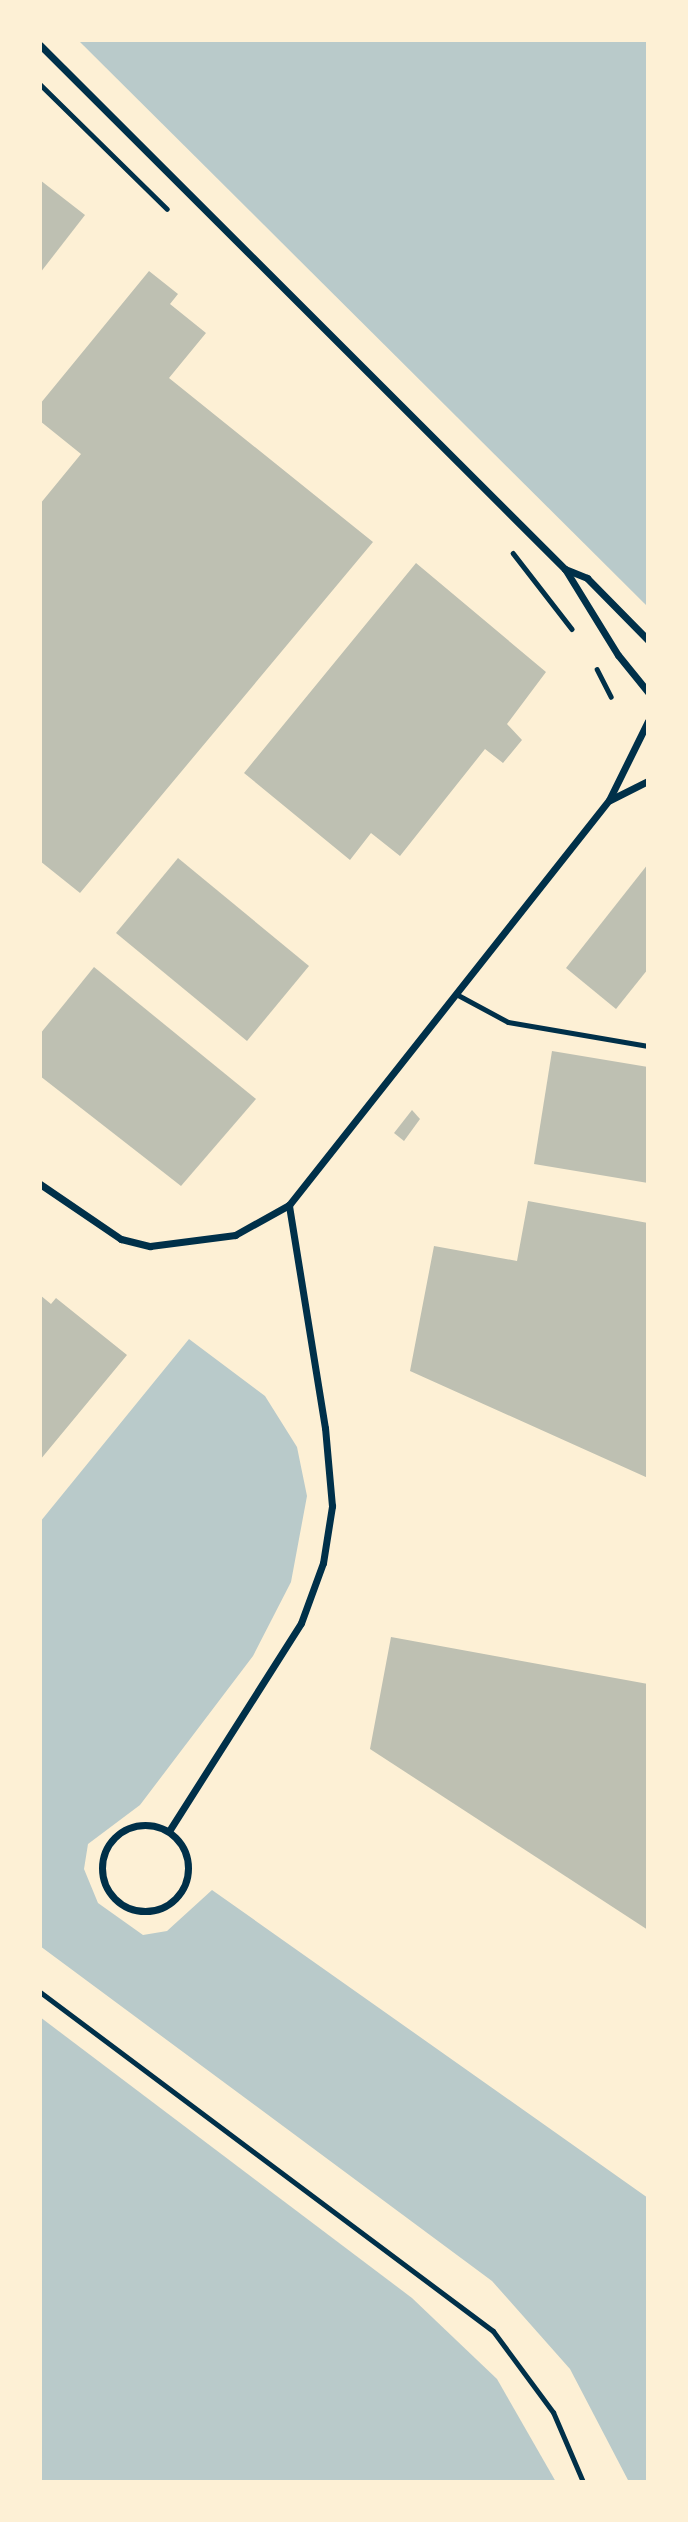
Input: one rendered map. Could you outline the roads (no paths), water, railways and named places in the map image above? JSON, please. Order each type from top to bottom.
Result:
[{"type":"street","points":[[40,46],[565,569],[618,655],[648,692]]},
{"type":"street","points":[[565,569],[587,578],[648,640]]},
{"type":"street","points":[[40,1184],[121,1239],[150,1246],[235,1234],[289,1205],[609,800],[648,721]]},
{"type":"street","points":[[609,800],[648,781]]},
{"type":"street","points":[[169,1831],[301,1622],[323,1563],[332,1506],[325,1428],[289,1205]]},
{"type":"street","points":[[148,1824],[169,1831],[179,1841],[188,1862],[179,1895],[167,1905],[142,1912],[117,1901],[102,1878],[109,1844],[134,1826],[148,1824]]},
{"type":"lane","points":[[456,994],[520,1026],[648,1046]]},
{"type":"lane","points":[[40,1992],[493,2332],[553,2412],[583,2482]]}]
